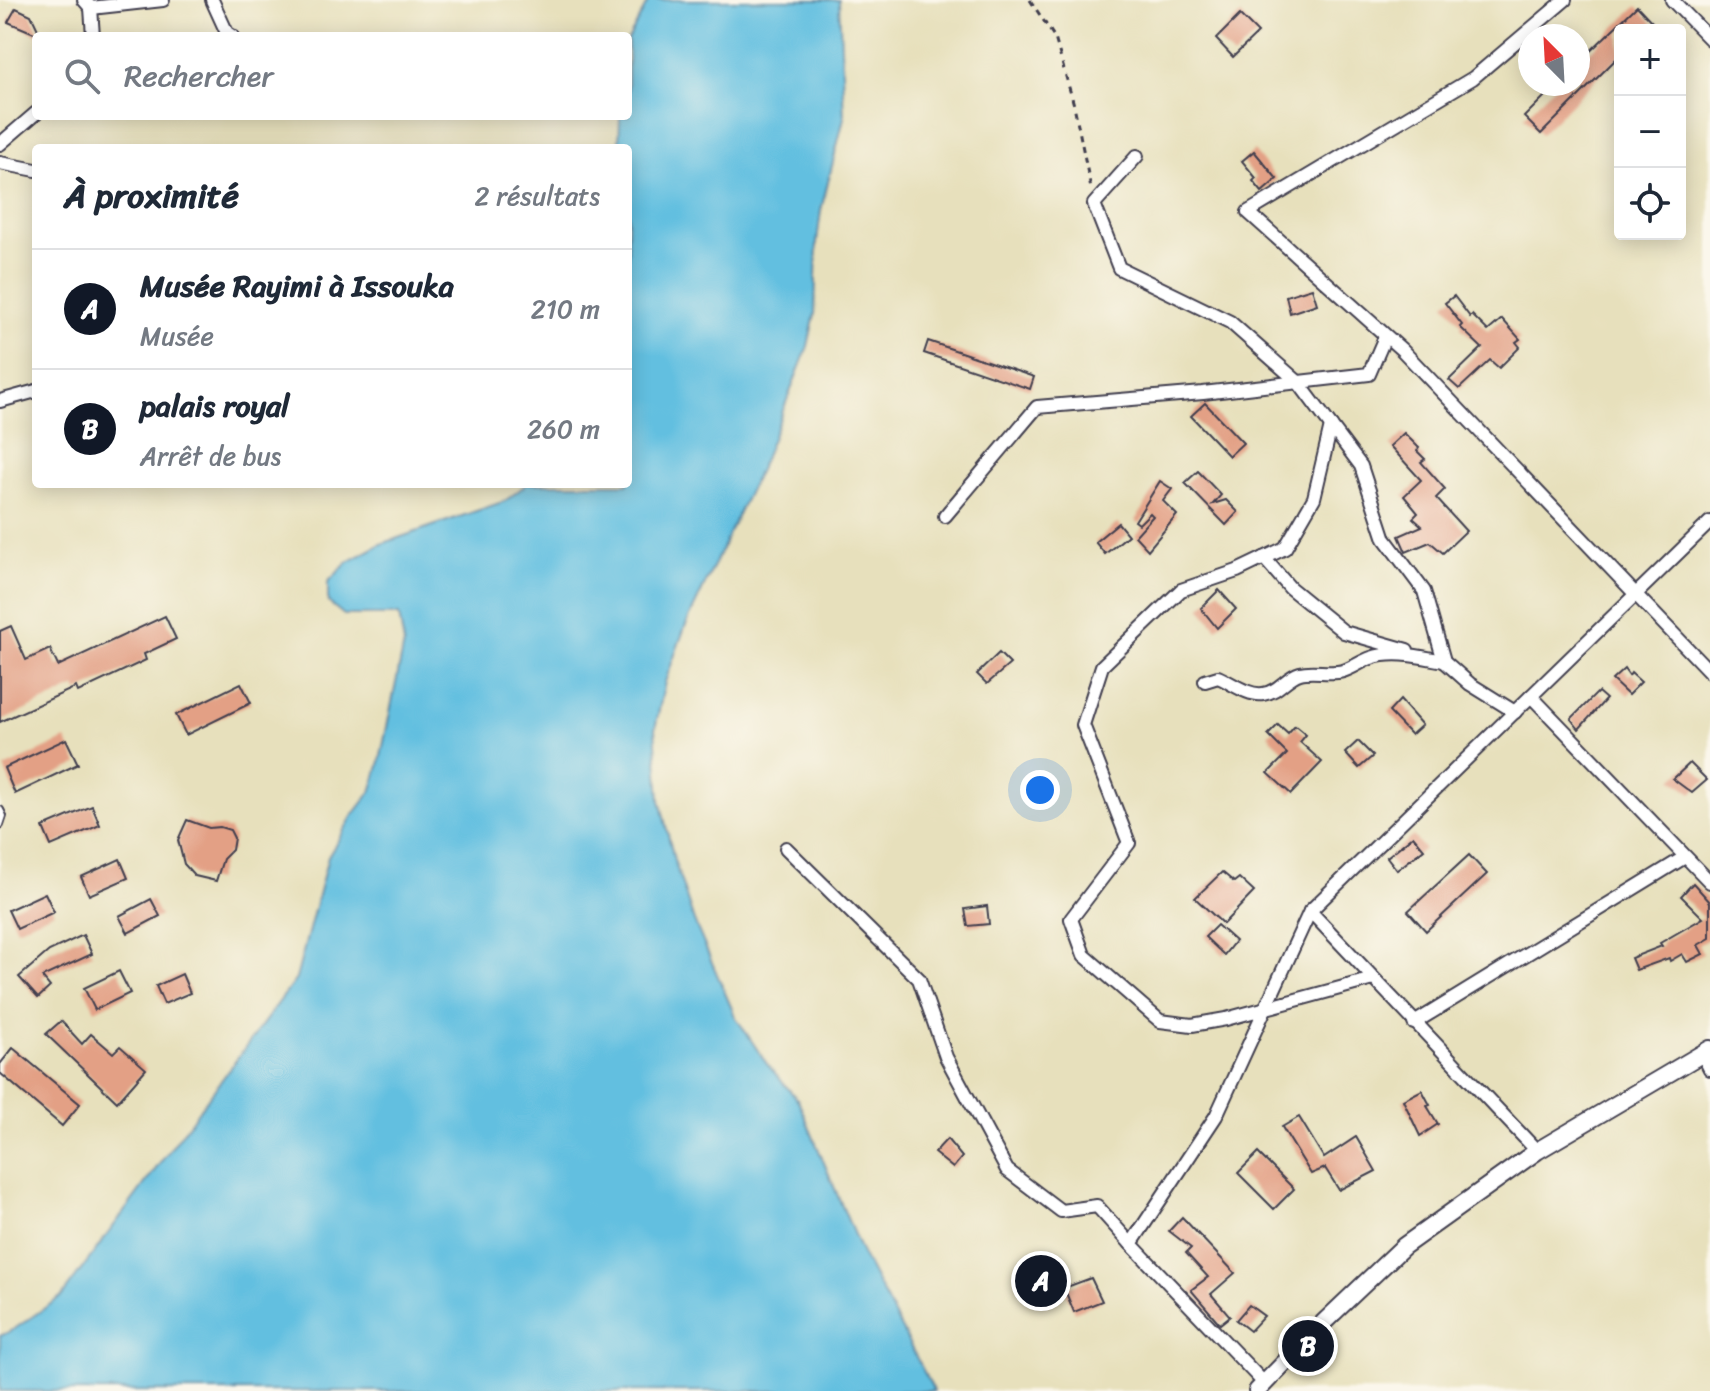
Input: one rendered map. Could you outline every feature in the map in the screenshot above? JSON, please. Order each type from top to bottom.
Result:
[{"type":"street","points":[[92,32],[87,4],[163,0]]},
{"type":"street","points":[[212,0],[227,32]]},
{"type":"street","points":[[1565,0],[1473,78],[1248,212],[1402,350],[1710,672]]},
{"type":"street","points":[[1672,0],[1710,39]]},
{"type":"street","points":[[0,144],[32,116]]},
{"type":"street","points":[[1137,156],[1094,204],[1119,268],[1230,322],[1298,382],[1361,466],[1385,539],[1424,591],[1444,661]]},
{"type":"street","points":[[0,163],[32,170]]},
{"type":"street","points":[[945,516],[1037,407],[1369,374],[1385,337]]},
{"type":"street","points":[[0,401],[32,392]]},
{"type":"street","points":[[1331,426],[1314,498],[1285,548],[1237,571],[1181,590],[1102,666],[1083,725],[1129,843],[1071,919],[1084,955],[1160,1021],[1192,1025],[1373,979]]},
{"type":"street","points":[[1131,1244],[1216,1116],[1310,911],[1710,522]]},
{"type":"street","points":[[1264,558],[1290,588],[1344,632],[1444,661],[1470,684],[1515,712]]},
{"type":"street","points":[[1205,681],[1218,677],[1244,691],[1263,695],[1304,671],[1342,671],[1374,657],[1401,654],[1444,661]]},
{"type":"street","points":[[1531,696],[1710,882]]},
{"type":"street","points":[[786,848],[919,979],[946,1057],[1007,1170],[1061,1211],[1097,1206],[1261,1387],[1334,1311],[1404,1246],[1537,1151],[1706,1051],[1710,1069]]},
{"type":"street","points":[[1414,1023],[1685,857]]},
{"type":"street","points":[[1310,911],[1537,1151]]},
{"type":"lane","points":[[0,810],[3,816],[0,825]]},
{"type":"path","points":[[1030,0],[1055,38],[1074,105],[1094,204]]},
{"type":"water","points":[[649,0],[839,0],[844,118],[821,210],[815,314],[808,346],[764,459],[685,627],[665,682],[655,729],[660,800],[674,860],[694,921],[735,1016],[767,1064],[798,1100],[862,1254],[934,1391],[0,1391],[0,1336],[62,1296],[296,979],[328,857],[371,792],[404,644],[399,615],[344,615],[328,602],[328,582],[348,562],[381,544],[505,501],[522,488],[632,488],[632,144],[619,144],[620,120],[632,120],[632,32]]},
{"type":"building","points":[[1637,6],[1653,23],[1652,24],[1618,24]]},
{"type":"building","points":[[16,8],[31,15],[39,32],[32,32],[8,22]]},
{"type":"building","points":[[1240,15],[1258,33],[1233,57],[1216,39]]},
{"type":"building","points":[[1614,28],[1614,61],[1590,85],[1590,51]]},
{"type":"building","points":[[1545,96],[1579,96],[1541,134],[1524,117]]},
{"type":"building","points":[[1254,151],[1277,179],[1262,192],[1253,181],[1256,178],[1242,161]]},
{"type":"building","points":[[1312,288],[1317,304],[1290,313],[1286,296]]},
{"type":"building","points":[[1454,296],[1470,317],[1472,315],[1488,331],[1502,319],[1520,339],[1516,342],[1520,347],[1499,368],[1490,360],[1459,389],[1449,380],[1482,348],[1460,327],[1462,325],[1445,303]]},
{"type":"building","points":[[928,341],[1034,377],[1030,389],[924,353]]},
{"type":"building","points":[[1205,403],[1243,443],[1229,456],[1191,416]]},
{"type":"building","points":[[1404,433],[1419,448],[1417,451],[1425,459],[1421,462],[1445,489],[1436,498],[1466,531],[1443,553],[1430,542],[1406,552],[1399,536],[1422,526],[1413,518],[1418,513],[1404,496],[1421,480],[1390,446]]},
{"type":"building","points":[[1198,471],[1221,495],[1213,504],[1226,500],[1238,512],[1226,525],[1185,483]]},
{"type":"building","points":[[1160,481],[1172,489],[1163,501],[1177,515],[1148,550],[1135,536],[1153,516],[1150,513],[1139,524],[1135,521]]},
{"type":"building","points":[[1118,523],[1128,535],[1105,554],[1095,542]]},
{"type":"building","points":[[1219,590],[1236,609],[1217,628],[1201,608]]},
{"type":"building","points":[[165,616],[176,639],[144,654],[146,660],[78,692],[76,687],[0,722],[0,631],[11,626],[26,660],[50,649],[58,666]]},
{"type":"building","points":[[999,653],[1010,664],[987,684],[977,674]]},
{"type":"building","points":[[1624,669],[1629,676],[1631,673],[1641,682],[1628,695],[1612,680]]},
{"type":"building","points":[[241,683],[251,703],[186,735],[176,715]]},
{"type":"building","points":[[1598,692],[1606,699],[1579,729],[1571,719]]},
{"type":"building","points":[[1400,700],[1422,725],[1411,735],[1389,712]]},
{"type":"building","points":[[1278,725],[1288,734],[1295,726],[1306,735],[1300,742],[1322,762],[1291,794],[1268,773],[1287,754],[1268,735]]},
{"type":"building","points":[[66,739],[78,764],[15,794],[4,768]]},
{"type":"building","points":[[1358,741],[1373,756],[1359,768],[1345,753]]},
{"type":"building","points":[[1690,763],[1707,780],[1692,793],[1673,779]]},
{"type":"building","points":[[92,806],[100,825],[51,846],[43,827]]},
{"type":"building","points":[[187,820],[209,828],[230,830],[234,838],[232,850],[223,859],[216,881],[195,876],[184,864],[178,840]]},
{"type":"building","points":[[1413,836],[1424,849],[1397,870],[1387,857]]},
{"type":"building","points":[[1469,855],[1487,874],[1426,931],[1408,911]]},
{"type":"building","points":[[120,859],[128,878],[89,895],[81,877]]},
{"type":"building","points":[[1222,872],[1234,882],[1239,878],[1254,892],[1223,924],[1195,898]]},
{"type":"building","points":[[1693,883],[1710,902],[1710,938],[1698,945],[1703,954],[1687,962],[1682,954],[1670,961],[1669,958],[1636,970],[1631,958],[1662,946],[1660,943],[1703,918],[1681,896]]},
{"type":"building","points":[[45,893],[54,912],[17,929],[8,910]]},
{"type":"building","points":[[151,899],[160,916],[128,933],[119,916]]},
{"type":"building","points":[[987,906],[989,924],[968,926],[965,909]]},
{"type":"building","points":[[1217,925],[1235,941],[1224,955],[1205,937]]},
{"type":"building","points":[[83,935],[92,954],[42,977],[50,987],[38,998],[19,977],[49,951]]},
{"type":"building","points":[[119,971],[130,993],[95,1010],[84,988]]},
{"type":"building","points":[[182,974],[190,993],[164,1004],[156,986]]},
{"type":"building","points":[[61,1021],[82,1044],[91,1034],[113,1053],[120,1046],[146,1069],[117,1102],[46,1034]]},
{"type":"building","points":[[13,1048],[80,1104],[62,1126],[0,1073],[0,1064]]},
{"type":"building","points":[[1422,1090],[1438,1124],[1420,1136],[1403,1100]]},
{"type":"building","points":[[1299,1117],[1324,1158],[1356,1137],[1376,1171],[1339,1190],[1325,1168],[1311,1174],[1282,1127]]},
{"type":"building","points":[[947,1139],[962,1157],[953,1168],[934,1153]]},
{"type":"building","points":[[1258,1153],[1294,1189],[1274,1209],[1238,1173]]},
{"type":"building","points":[[1182,1217],[1235,1273],[1211,1294],[1230,1316],[1220,1324],[1191,1290],[1208,1277],[1186,1253],[1191,1248],[1169,1231]]},
{"type":"building","points":[[1091,1278],[1102,1301],[1074,1312],[1064,1288]]},
{"type":"building","points":[[1249,1305],[1264,1316],[1250,1331],[1236,1320]]},
{"type":"place","name":"Musée Rayimi à Issouka","points":[[1041,1281]]},
{"type":"place","name":"palais royal","points":[[1308,1346]]}]
